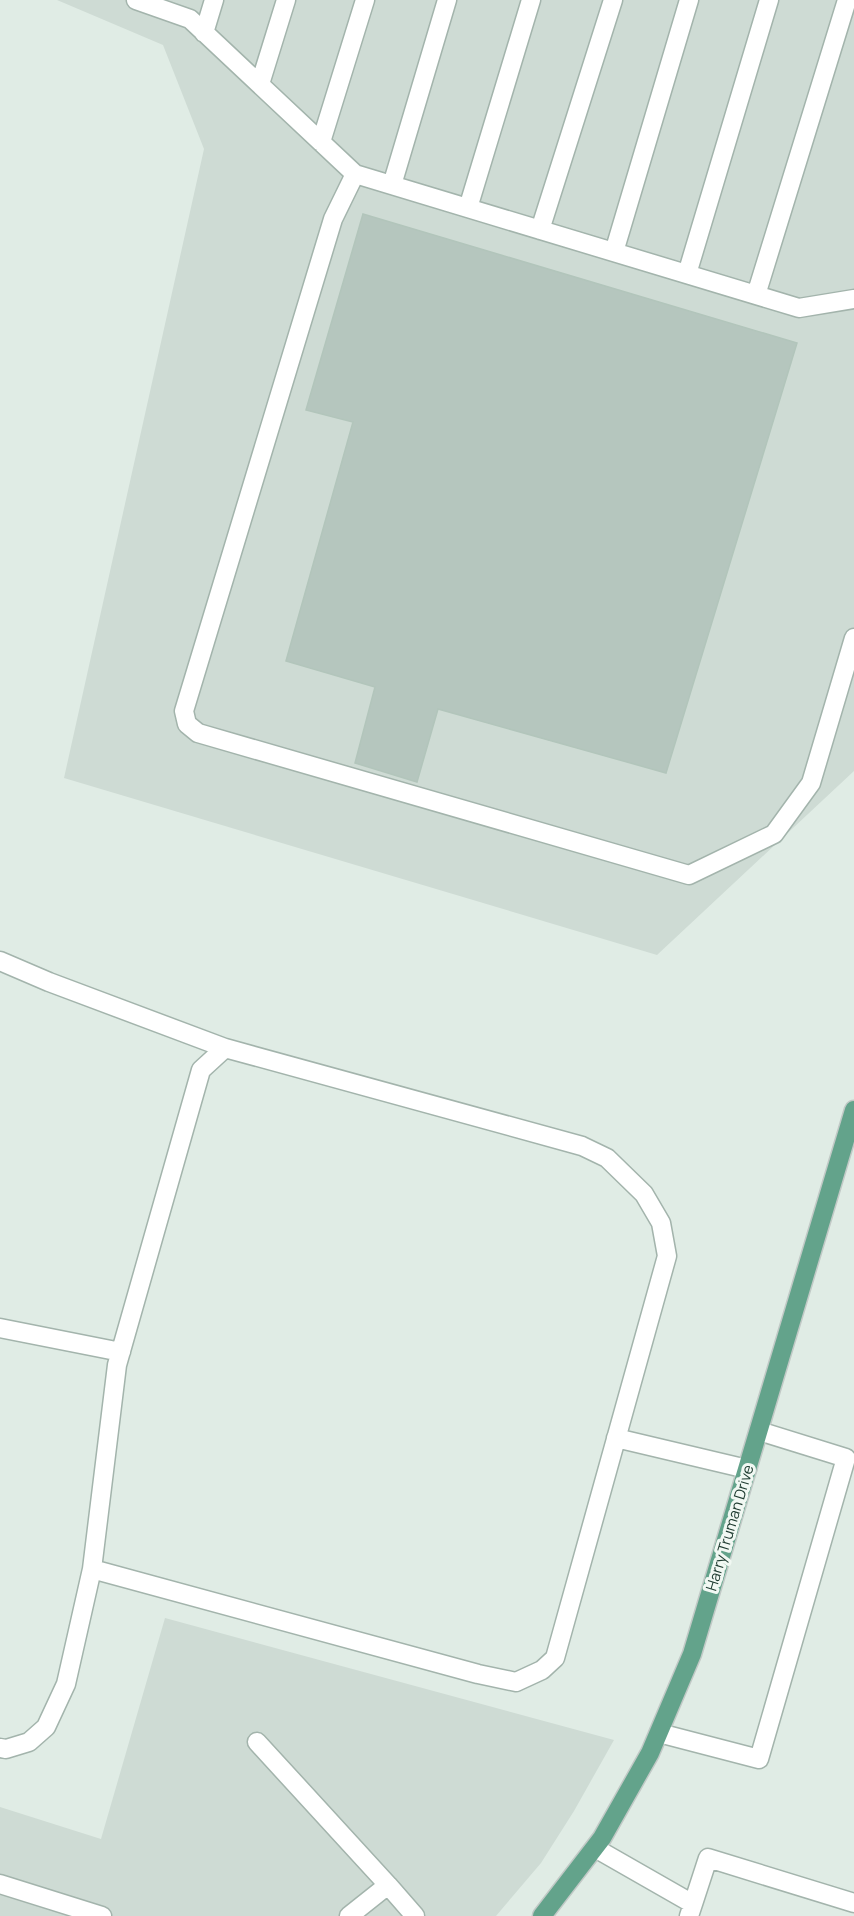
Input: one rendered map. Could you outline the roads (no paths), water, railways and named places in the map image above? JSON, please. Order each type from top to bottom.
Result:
[{"type":"main road","name":"Harry Truman Drive","points":[[542,1916],[602,1838],[651,1753],[692,1654],[854,1110]]},
{"type":"lane","points":[[138,0],[190,19],[355,174],[799,308],[854,299]]},
{"type":"lane","points":[[204,33],[214,0]]},
{"type":"lane","points":[[260,84],[286,0]]},
{"type":"lane","points":[[321,142],[365,0]]},
{"type":"lane","points":[[392,185],[447,0]]},
{"type":"lane","points":[[468,208],[531,0]]},
{"type":"lane","points":[[540,230],[614,0]]},
{"type":"lane","points":[[614,252],[689,0]]},
{"type":"lane","points":[[687,274],[770,0]]},
{"type":"lane","points":[[756,295],[847,0]]},
{"type":"lane","points":[[355,174],[333,219],[184,711],[187,724],[198,733],[689,875],[774,834],[811,783],[854,638]]},
{"type":"lane","points":[[0,961],[49,982],[225,1048],[582,1146],[607,1158],[644,1194],[661,1223],[667,1256],[555,1658],[542,1670],[516,1682],[478,1674],[92,1569]]},
{"type":"lane","points":[[0,1748],[6,1749],[29,1742],[46,1727],[66,1684],[92,1569],[117,1365],[201,1070],[225,1048]]},
{"type":"lane","points":[[0,1328],[121,1352]]},
{"type":"lane","points":[[659,1733],[759,1759],[850,1459],[759,1431]]},
{"type":"lane","points":[[616,1438],[747,1469]]},
{"type":"lane","points":[[257,1743],[415,1916]]},
{"type":"lane","points":[[594,1848],[691,1910],[708,1858],[854,1903]]},
{"type":"lane","points":[[0,1884],[102,1916]]},
{"type":"lane","points":[[349,1916],[387,1885]]}]
